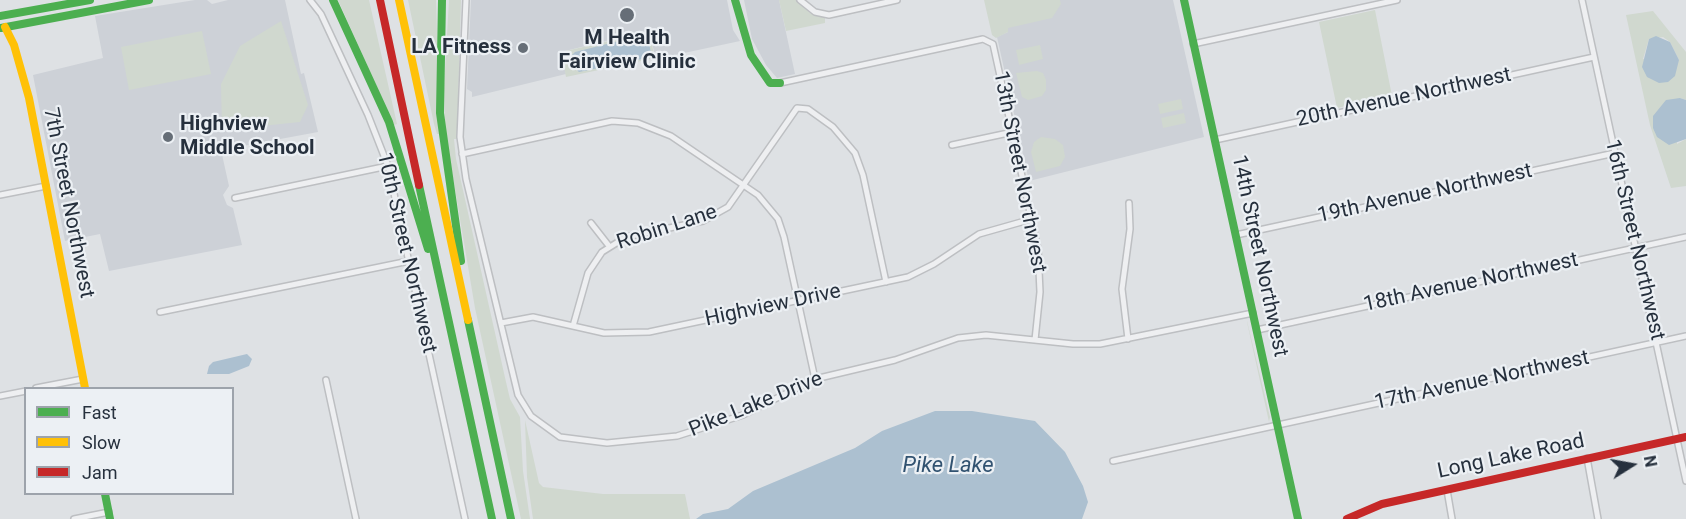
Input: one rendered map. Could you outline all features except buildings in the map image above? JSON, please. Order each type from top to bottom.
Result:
[{"type":"main road","points":[[0,16],[90,0]]},
{"type":"main road","points":[[3,27],[149,0]]},
{"type":"main road","points":[[333,0],[389,122],[423,237],[435,263]]},
{"type":"main road","points":[[380,0],[492,519]]},
{"type":"main road","points":[[399,0],[511,519]]},
{"type":"main road","points":[[442,0],[440,113],[460,243],[462,288]]},
{"type":"main road","points":[[735,0],[741,29],[753,59],[770,83],[780,83]]},
{"type":"main road","name":"14th Street Northwest","points":[[1184,0],[1298,519]]},
{"type":"main road","name":"7th Street Northwest","points":[[3,27],[17,54],[29,98],[85,387]]},
{"type":"main road","name":"Long Lake Road","points":[[1347,519],[1374,506],[1682,438]]},
{"type":"main road","points":[[105,495],[110,515]]},
{"type":"street","name":"10th Street Northwest","points":[[310,0],[321,14],[368,114],[388,166],[465,519]]},
{"type":"street","name":"Pike Lake Drive","points":[[466,0],[460,116],[462,154],[518,395],[524,407],[539,425],[560,437],[608,443],[677,436],[743,415],[815,379],[895,360],[958,338],[986,335],[1087,345],[1128,339],[1253,313]]},
{"type":"street","points":[[800,0],[815,12],[829,15],[897,0]]},
{"type":"street","points":[[1193,44],[1397,0]]},
{"type":"street","name":"16th Street Northwest","points":[[1582,0],[1657,343],[1682,438],[1686,481]]},
{"type":"street","points":[[0,16],[3,27]]},
{"type":"street","name":"13th Street Northwest","points":[[780,83],[983,39],[991,41],[995,47],[1032,219],[1040,268],[1035,340]]},
{"type":"street","name":"20th Avenue Northwest","points":[[1215,140],[1594,57]]},
{"type":"street","name":"Robin Lane","points":[[573,326],[588,273],[596,259],[609,246],[626,237],[712,218],[728,207],[797,108],[808,109],[833,127],[855,153],[863,175],[886,282]]},
{"type":"street","points":[[462,154],[600,123],[624,121],[660,130],[767,203],[778,219],[815,379]]},
{"type":"street","points":[[952,146],[1013,132]]},
{"type":"street","name":"19th Avenue Northwest","points":[[1236,235],[1615,153]]},
{"type":"street","points":[[235,198],[388,166]]},
{"type":"street","points":[[0,195],[46,186]]},
{"type":"street","points":[[1128,339],[1122,289],[1129,246],[1129,203]]},
{"type":"street","name":"Highview Drive","points":[[501,323],[533,317],[604,333],[633,334],[886,282],[922,271],[979,234],[1032,219]]},
{"type":"street","points":[[591,223],[609,246]]},
{"type":"street","name":"18th Avenue Northwest","points":[[1257,330],[1686,237]]},
{"type":"street","points":[[160,312],[409,261]]},
{"type":"street","name":"17th Avenue Northwest","points":[[1113,461],[1686,336]]},
{"type":"street","points":[[41,387],[83,379]]},
{"type":"street","points":[[326,380],[356,519]]},
{"type":"street","points":[[0,396],[24,391]]},
{"type":"street","points":[[1587,458],[1598,519]]},
{"type":"street","points":[[1447,490],[1452,519]]},
{"type":"street","points":[[74,519],[110,515]]},
{"type":"shaded area","name":"Highview Middle School","points":[[207,0],[212,4],[228,0],[285,0],[301,74],[304,73],[318,132],[221,150],[229,186],[223,195],[227,205],[233,208],[242,245],[109,271],[100,234],[65,241],[33,75],[103,58],[95,16]]},
{"type":"shaded area","points":[[338,0],[369,0],[397,124],[394,125]]},
{"type":"shaded area","points":[[408,0],[436,0],[440,134],[437,134],[434,124]]},
{"type":"shaded area","points":[[449,0],[461,0],[457,139],[454,139],[456,159],[510,399],[520,417],[523,471],[530,519],[521,519],[475,308],[445,130],[444,88]]},
{"type":"shaded area","points":[[471,0],[727,0],[733,30],[740,41],[656,59],[649,32],[643,32],[561,52],[566,74],[472,97],[472,92],[467,89]]},
{"type":"shaded area","points":[[744,0],[779,0],[795,74],[777,78],[766,65],[752,39]]},
{"type":"shaded area","points":[[779,0],[796,0],[810,13],[825,18],[825,23],[786,31]]},
{"type":"shaded area","points":[[984,0],[1060,0],[1061,4],[1052,18],[1008,28],[1008,32],[996,38],[992,35]]},
{"type":"shaded area","points":[[1001,0],[1173,0],[1204,137],[1029,181],[997,37],[1008,32]]},
{"type":"shaded area","points":[[1375,10],[1392,96],[1337,108],[1319,22]]},
{"type":"shaded area","points":[[1653,11],[1686,52],[1686,100],[1680,98],[1677,144],[1686,139],[1686,186],[1671,188],[1650,125],[1626,15]],"holes":[[[1663,37],[1670,42],[1679,60],[1643,59],[1649,39]]]},
{"type":"shaded area","points":[[281,21],[308,105],[300,122],[222,130],[221,84],[240,46]]},
{"type":"shaded area","points":[[202,31],[211,74],[129,90],[121,47]]},
{"type":"shaded area","points":[[649,32],[655,58],[566,77],[561,52]],"holes":[[[647,35],[652,57],[577,71]]]},
{"type":"shaded area","points":[[1040,45],[1043,59],[1019,65],[1016,50]]},
{"type":"shaded area","points":[[1037,71],[1043,73],[1046,90],[1042,96],[1028,100],[1022,97],[1016,73]]},
{"type":"shaded area","points":[[1181,99],[1183,109],[1160,114],[1158,104]]},
{"type":"shaded area","points":[[1184,113],[1186,123],[1163,128],[1161,118]]},
{"type":"shaded area","points":[[1041,137],[1055,139],[1063,145],[1065,157],[1060,166],[1036,172],[1031,152],[1034,142]]},
{"type":"shaded area","points":[[1247,322],[1270,417],[1269,422]]},
{"type":"shaded area","points":[[525,420],[539,483],[543,487],[603,494],[685,494],[690,519],[533,519],[527,477]]},
{"type":"water","points":[[647,34],[652,57],[579,72],[573,66],[572,55],[575,52]]},
{"type":"water","points":[[1656,36],[1670,42],[1679,60],[1675,76],[1668,82],[1659,83],[1647,77],[1642,67],[1649,39]]},
{"type":"water","points":[[1680,98],[1686,100],[1686,139],[1669,145],[1657,137],[1653,128],[1653,116],[1666,100]]},
{"type":"water","points":[[247,354],[252,359],[249,366],[229,374],[207,374],[213,362]]},
{"type":"water","name":"Pike Lake","points":[[935,411],[972,411],[1035,421],[1065,452],[1083,486],[1088,502],[1082,519],[696,519],[703,514],[728,509],[753,491],[855,448],[882,431]]},
{"type":"traffic: fast","points":[[0,16],[90,0]]},
{"type":"traffic: fast","points":[[1,28],[149,0]]},
{"type":"traffic: fast","points":[[333,0],[389,122],[428,249]]},
{"type":"traffic: fast","points":[[442,0],[440,113],[461,261]]},
{"type":"traffic: fast","points":[[735,0],[751,55],[770,83],[780,83]]},
{"type":"traffic: fast","points":[[1184,0],[1298,519]]},
{"type":"traffic: fast","points":[[419,185],[492,519]]},
{"type":"traffic: fast","points":[[468,320],[511,519]]},
{"type":"traffic: fast","points":[[105,495],[110,519]]},
{"type":"traffic: slow","points":[[399,0],[468,320]]},
{"type":"traffic: slow","points":[[5,27],[14,45],[29,98],[85,387]]},
{"type":"traffic: jam","points":[[380,0],[419,185]]},
{"type":"traffic: jam","points":[[1347,519],[1382,504],[1686,437]]},
{"type":"place","name":"M Health Fairview Clinic","points":[[627,15]]},
{"type":"place","name":"LA Fitness","points":[[523,48]]},
{"type":"place","name":"Highview Middle School","points":[[168,137]]}]
